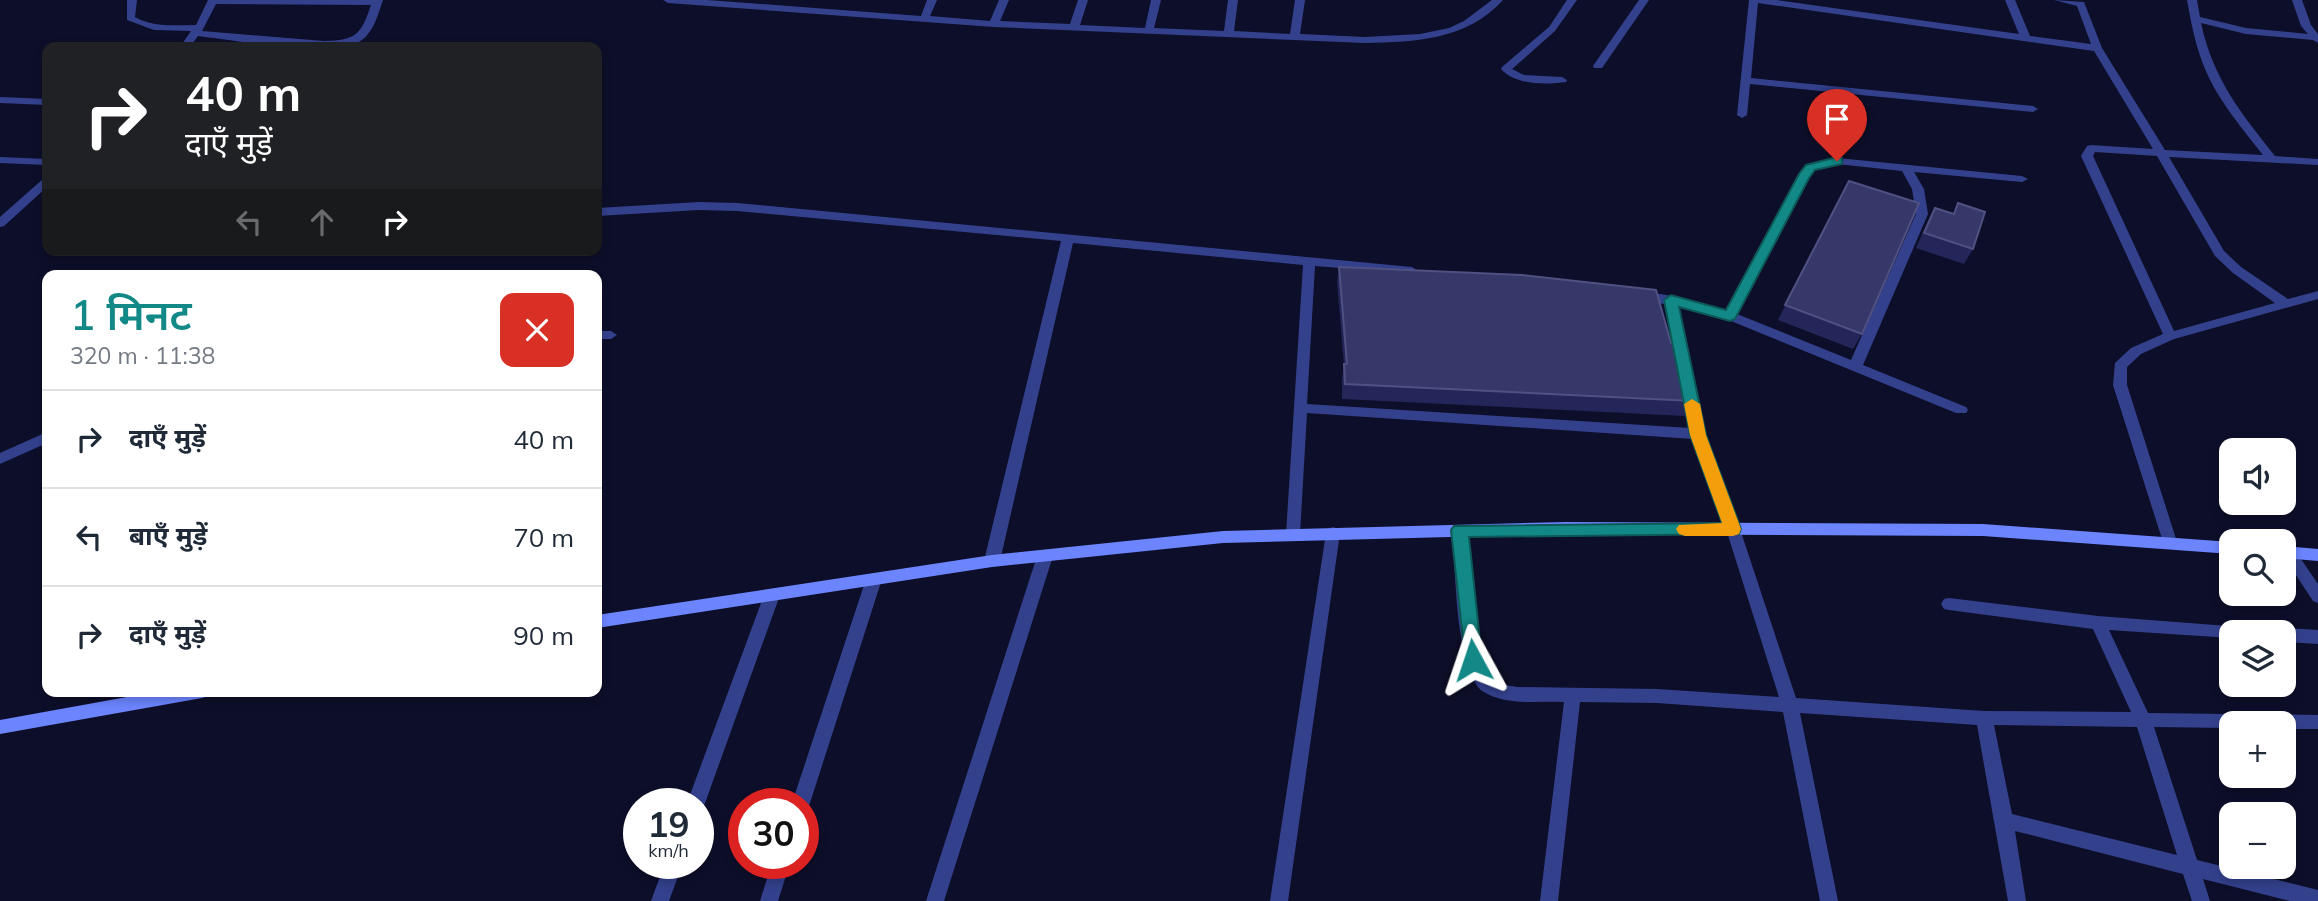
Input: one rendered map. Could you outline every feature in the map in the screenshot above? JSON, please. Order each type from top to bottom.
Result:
[{"type":"street","points":[[132,0],[130,18],[138,24],[314,42]]},
{"type":"street","points":[[188,42],[213,0],[377,1],[368,28],[352,42]]},
{"type":"street","points":[[668,0],[994,24],[1365,40],[1438,36],[1464,27],[1498,0]]},
{"type":"street","points":[[790,10],[796,0]]},
{"type":"street","points":[[924,19],[932,0]]},
{"type":"street","points":[[994,24],[1004,0]]},
{"type":"street","points":[[1074,27],[1083,0]]},
{"type":"street","points":[[1149,30],[1156,0]]},
{"type":"street","points":[[1228,33],[1233,0]]},
{"type":"street","points":[[1295,36],[1300,0]]},
{"type":"street","points":[[1562,80],[1518,76],[1506,69],[1552,29],[1572,0]]},
{"type":"street","points":[[1598,66],[1644,0]]},
{"type":"street","points":[[1742,115],[1748,81],[1755,0],[2097,48]]},
{"type":"street","points":[[2010,0],[2025,38]]},
{"type":"street","points":[[2059,0],[2081,4],[2097,48],[2219,253],[2237,270],[2286,304]]},
{"type":"street","points":[[2192,0],[2212,74],[2230,104],[2272,159]]},
{"type":"street","points":[[2297,0],[2306,26],[2317,38]]},
{"type":"street","points":[[2196,19],[2246,31],[2317,38]]},
{"type":"street","points":[[1748,81],[2033,109]]},
{"type":"street","points":[[0,100],[42,102]]},
{"type":"street","points":[[2170,336],[2087,156],[2091,148],[2318,162]]},
{"type":"street","points":[[0,160],[42,162]]},
{"type":"street","points":[[1730,316],[1810,168],[1837,161],[2022,179]]},
{"type":"street","points":[[1855,367],[1922,214],[1918,189],[1906,168]]},
{"type":"street","points":[[0,223],[42,185]]},
{"type":"street","points":[[602,212],[699,206],[737,207],[1420,272]]},
{"type":"street","points":[[992,561],[1068,238]]},
{"type":"street","points":[[1293,534],[1309,260]]},
{"type":"street","points":[[1629,295],[1671,300],[1730,316],[1961,410]]},
{"type":"street","points":[[2170,542],[2120,385],[2120,366],[2136,351],[2170,336],[2318,295]]},
{"type":"street","points":[[1671,300],[1698,435],[1733,529],[1790,705],[1829,901]]},
{"type":"street","points":[[1300,408],[1698,435]]},
{"type":"street","points":[[0,459],[42,439]]},
{"type":"street","points":[[602,621],[992,561],[1223,537],[1460,530],[1983,530],[2219,547]]},
{"type":"street","points":[[1460,530],[1473,660],[1483,681],[1495,690],[1517,694],[1680,697],[1984,718],[2318,722]]},
{"type":"street","points":[[1279,901],[1333,533]]},
{"type":"street","points":[[2296,554],[2318,555]]},
{"type":"street","points":[[936,901],[1045,556]]},
{"type":"street","points":[[2296,566],[2318,597]]},
{"type":"street","points":[[806,788],[874,579]]},
{"type":"street","points":[[701,788],[772,595]]},
{"type":"street","points":[[1949,604],[2098,623],[2219,631]]},
{"type":"street","points":[[2098,623],[2143,720],[2201,901]]},
{"type":"street","points":[[2296,636],[2318,637]]},
{"type":"street","points":[[1549,901],[1573,694]]},
{"type":"street","points":[[0,727],[168,697]]},
{"type":"street","points":[[1984,718],[2017,901]]},
{"type":"street","points":[[2004,820],[2318,899]]},
{"type":"street","points":[[660,901],[668,879]]},
{"type":"street","points":[[769,901],[776,879]]},
{"type":"building","points":[[1849,181],[1919,203],[1862,334],[1785,305]]},
{"type":"building","points":[[1958,203],[1985,212],[1973,249],[1924,233],[1935,208],[1954,214]]},
{"type":"building","points":[[1339,267],[1522,275],[1656,290],[1671,343],[1676,343],[1692,401],[1345,384],[1344,364],[1347,364]]},
{"type":"slow traffic","points":[[1685,529],[1733,529],[1698,435],[1692,404]]},
{"type":"route","points":[[1473,660],[1460,530],[1733,529],[1698,435],[1671,300],[1730,316],[1803,177],[1810,168],[1837,161]]}]
